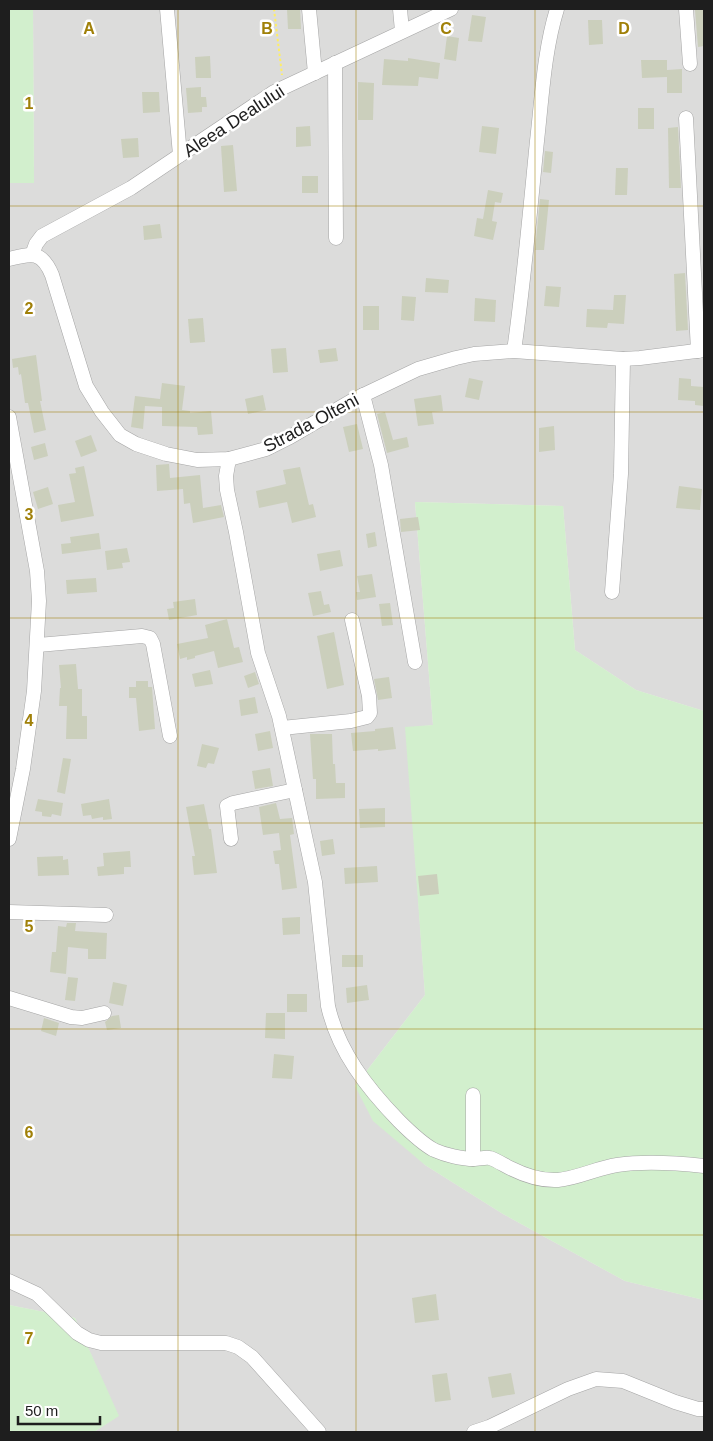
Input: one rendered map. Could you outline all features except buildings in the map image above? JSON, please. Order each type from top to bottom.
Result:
[{"type":"street","points":[[167,9],[180,155]]},
{"type":"street","points":[[309,9],[315,72]]},
{"type":"street","points":[[400,9],[402,31]]},
{"type":"street","name":"Aleea Dealului","points":[[32,255],[36,244],[42,236],[131,188],[274,92],[402,31],[437,12],[452,9]]},
{"type":"street","points":[[514,351],[521,303],[542,92],[551,28],[556,9]]},
{"type":"street","points":[[686,9],[690,64]]},
{"type":"street","points":[[335,63],[336,238]]},
{"type":"street","points":[[686,118],[701,350]]},
{"type":"street","points":[[9,259],[32,255]]},
{"type":"street","name":"Strada Olteni","points":[[32,255],[46,262],[52,275],[86,386],[102,412],[120,435],[136,444],[166,454],[197,460],[229,458],[266,449],[363,395],[418,369],[474,354],[514,351],[623,359],[701,350]]},
{"type":"street","points":[[612,592],[621,474],[623,359]]},
{"type":"street","points":[[363,395],[381,465],[415,662]]},
{"type":"street","points":[[9,839],[23,769],[34,691],[38,645],[37,571],[10,425]]},
{"type":"street","points":[[229,458],[226,476],[227,490],[258,653],[282,728],[315,882],[328,1006],[332,1024],[341,1044],[358,1072],[382,1104],[409,1131],[434,1150],[458,1157],[489,1158],[518,1172],[537,1178],[557,1180],[616,1166],[686,1164],[704,1166]]},
{"type":"street","points":[[282,728],[351,721],[367,717],[370,713],[369,696],[352,620]]},
{"type":"street","points":[[38,645],[142,636],[150,638],[153,644],[170,736]]},
{"type":"street","points":[[231,839],[227,806],[233,803],[295,790]]},
{"type":"street","points":[[9,912],[106,915]]},
{"type":"street","points":[[9,998],[70,1017],[82,1018],[104,1013]]},
{"type":"street","points":[[473,1095],[474,1159]]},
{"type":"street","points":[[9,1281],[37,1294],[77,1333],[89,1340],[101,1343],[226,1344],[238,1347],[252,1357],[319,1432]]},
{"type":"street","points":[[474,1432],[489,1427],[568,1389],[596,1379],[623,1381],[675,1402],[704,1409]]},
{"type":"path","points":[[274,9],[284,87]]},
{"type":"shaded area","points":[[33,9],[704,9],[704,711],[636,690],[575,650],[563,506],[415,502],[433,725],[406,728],[425,995],[355,1086],[425,1165],[503,1214],[625,1281],[704,1300],[704,1432],[94,1432],[118,1416],[75,1318],[9,1305],[9,183],[34,183]]},
{"type":"green space","points":[[9,9],[33,9],[34,183],[9,183]]},
{"type":"green space","points":[[415,502],[563,506],[575,650],[636,690],[704,711],[704,1300],[625,1281],[503,1214],[425,1165],[373,1121],[355,1086],[425,995],[405,727],[433,725]]},
{"type":"green space","points":[[9,1305],[75,1318],[119,1416],[94,1432],[9,1432]]}]
